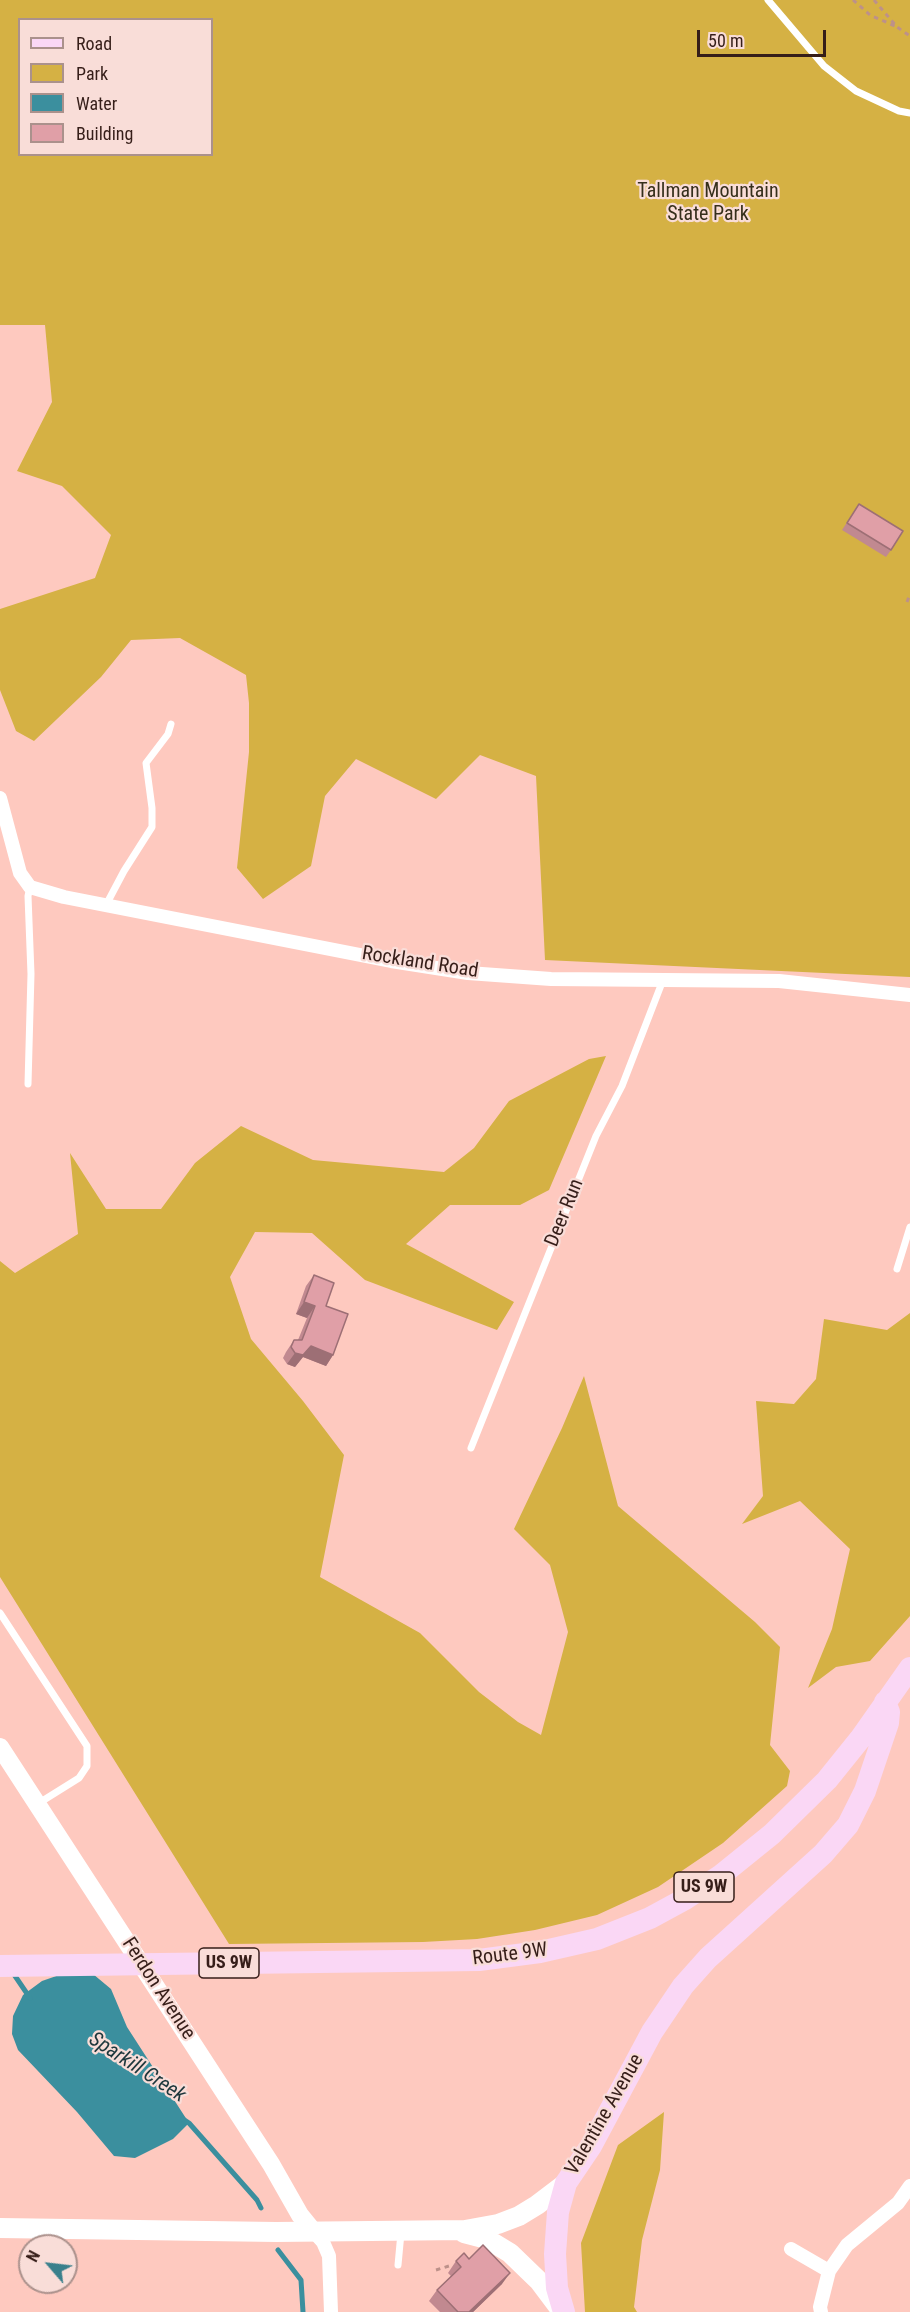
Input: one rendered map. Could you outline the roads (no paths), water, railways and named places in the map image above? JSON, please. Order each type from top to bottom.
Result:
[{"type":"main road","name":"Route 9W","points":[[0,1966],[458,1960],[521,1955],[559,1949],[597,1939],[650,1918],[685,1899],[738,1862],[795,1813],[860,1739],[910,1668]]},
{"type":"main road","name":"Valentine Avenue","points":[[0,2228],[267,2232],[476,2229],[509,2220],[537,2205],[566,2183],[591,2146],[661,2018],[683,1986],[722,1944],[823,1854],[848,1825],[865,1791],[888,1723],[889,1712],[885,1702]]},
{"type":"main road","points":[[563,2312],[557,2288],[555,2254],[558,2212],[566,2183]]},
{"type":"main road","points":[[446,2230],[486,2239],[510,2253],[539,2281],[563,2312]]},
{"type":"street","points":[[0,798],[20,873],[30,887]]},
{"type":"street","name":"Rockland Road","points":[[30,887],[64,897],[391,961],[468,973],[551,979],[779,981],[910,995]]},
{"type":"street","name":"Ferdon Avenue","points":[[0,1747],[259,2146],[300,2215],[313,2231]]},
{"type":"street","points":[[821,2312],[820,2307],[829,2271],[847,2245],[898,2203],[910,2186]]},
{"type":"street","points":[[313,2231],[323,2242],[329,2256],[331,2312]]},
{"type":"street","points":[[792,2249],[829,2271]]},
{"type":"lane","points":[[768,0],[824,66],[856,91],[899,111],[910,113]]},
{"type":"lane","points":[[106,905],[152,827],[146,763],[168,734],[171,724]]},
{"type":"lane","points":[[28,1084],[31,974],[28,896],[30,887]]},
{"type":"lane","name":"Deer Run","points":[[471,1448],[596,1136],[622,1086],[663,980]]},
{"type":"lane","points":[[897,1269],[910,1227]]},
{"type":"lane","points":[[0,1613],[87,1746],[87,1766],[79,1778],[37,1804]]},
{"type":"lane","points":[[398,2265],[401,2230]]},
{"type":"water","points":[[65,1973],[93,1974],[111,1989],[127,2027],[189,2123],[173,2139],[135,2158],[114,2156],[77,2112],[18,2050],[12,2034],[13,2016],[23,1995],[42,1981]]},
{"type":"waterway","name":"Sparkill Creek","points":[[13,1973],[30,1998]]},
{"type":"waterway","name":"Sparkill Creek","points":[[183,2119],[257,2200],[261,2208]]},
{"type":"waterway","name":"Sparkill Creek","points":[[278,2250],[301,2280],[303,2312]]},
{"type":"park label","name":"Tallman Mountain State Park","points":[[708,204]]}]
